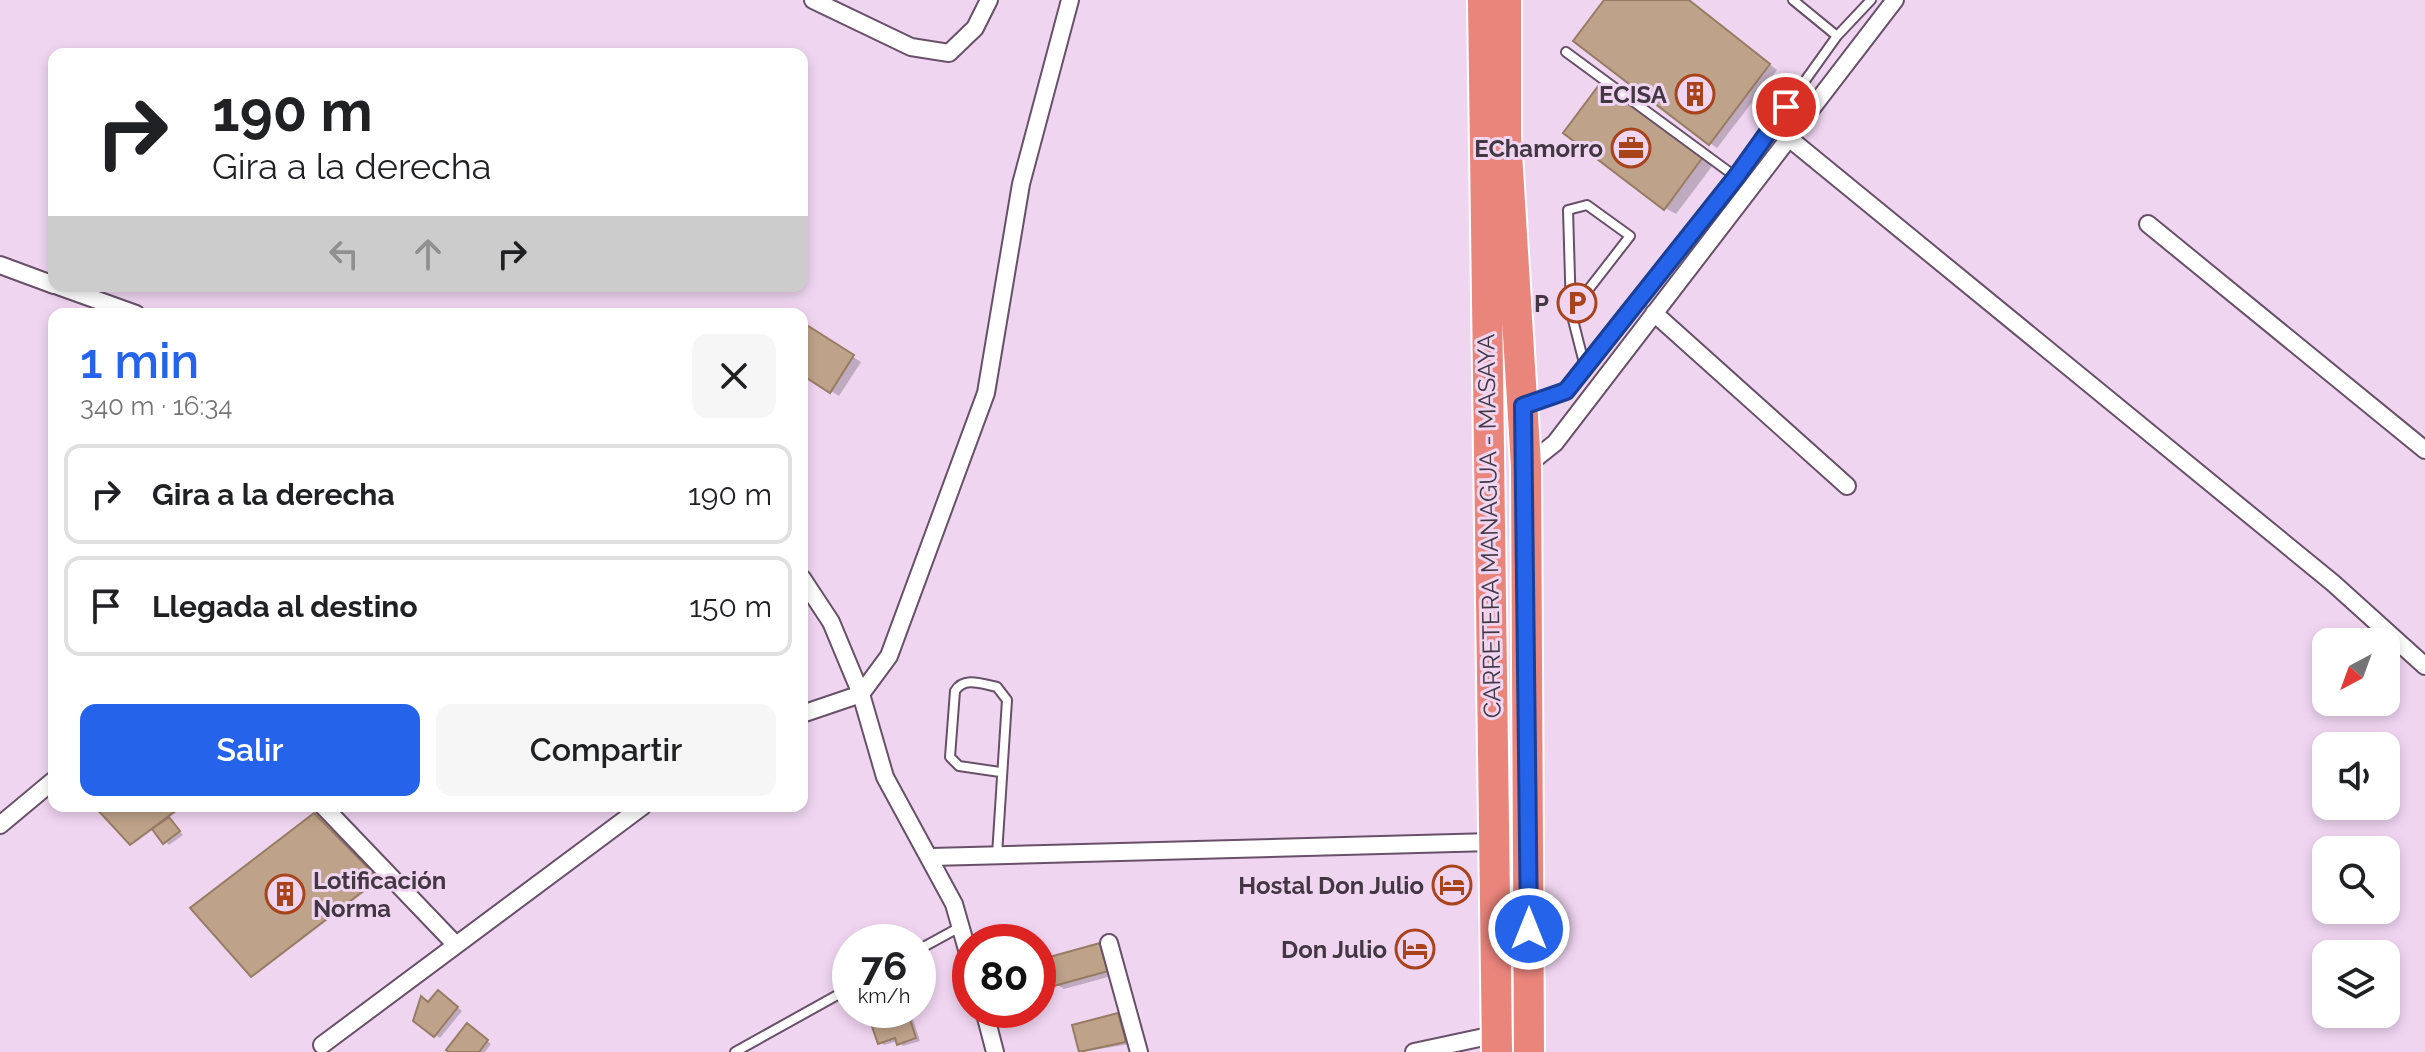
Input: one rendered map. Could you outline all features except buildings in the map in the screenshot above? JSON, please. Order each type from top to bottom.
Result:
[{"type":"highway","name":"CARRETERA MANAGUA - MASAYA","points":[[1483,0],[1497,1043]]},
{"type":"highway","name":"CARRETERA MANAGUA - MASAYA","points":[[1506,0],[1506,137],[1526,466],[1529,1052]]},
{"type":"street","points":[[813,0],[911,47],[949,53],[975,28],[989,0]]},
{"type":"street","points":[[847,16],[856,0]]},
{"type":"street","points":[[808,712],[861,694],[889,656],[986,393],[1021,184],[1070,0]]},
{"type":"street","points":[[1526,466],[1555,443],[1895,0]]},
{"type":"street","points":[[1790,139],[2333,583],[2425,666]]},
{"type":"street","points":[[2148,224],[2425,450]]},
{"type":"street","points":[[0,265],[48,282]]},
{"type":"street","points":[[75,292],[119,308]]},
{"type":"street","points":[[1654,313],[1847,486]]},
{"type":"street","points":[[808,587],[831,622],[861,694],[885,777],[905,817],[931,857],[954,904],[959,924]]},
{"type":"street","points":[[0,825],[48,785]]},
{"type":"street","points":[[329,812],[456,945]]},
{"type":"street","points":[[322,1045],[635,812]]},
{"type":"street","points":[[931,857],[1492,842]]},
{"type":"street","points":[[1109,943],[1139,1052]]},
{"type":"street","points":[[989,1028],[995,1052]]},
{"type":"street","points":[[1414,1052],[1497,1043]]},
{"type":"lane","points":[[1793,0],[1837,36]]},
{"type":"lane","points":[[1523,406],[1566,391],[1736,177],[1837,36],[1871,0]]},
{"type":"lane","points":[[1566,52],[1736,177]]},
{"type":"lane","points":[[1571,312],[1630,236],[1587,205],[1568,210],[1571,312],[1585,367]]},
{"type":"lane","points":[[997,856],[1007,700],[997,687],[966,681],[959,684],[955,691],[950,757],[959,766],[1000,772]]},
{"type":"lane","points":[[735,1052],[832,998]]},
{"type":"place","name":"ECISA","points":[[1695,94]]},
{"type":"place","name":"EChamorro","points":[[1631,148]]},
{"type":"place","name":"P","points":[[1577,303]]},
{"type":"place","name":"Hostal Don Julio","points":[[1452,885]]},
{"type":"place","name":"Lotificación Norma","points":[[285,894]]},
{"type":"place","name":"Don Julio","points":[[1415,949]]},
{"type":"route","points":[[1529,929],[1523,406],[1566,391],[1736,177],[1786,107]]}]
